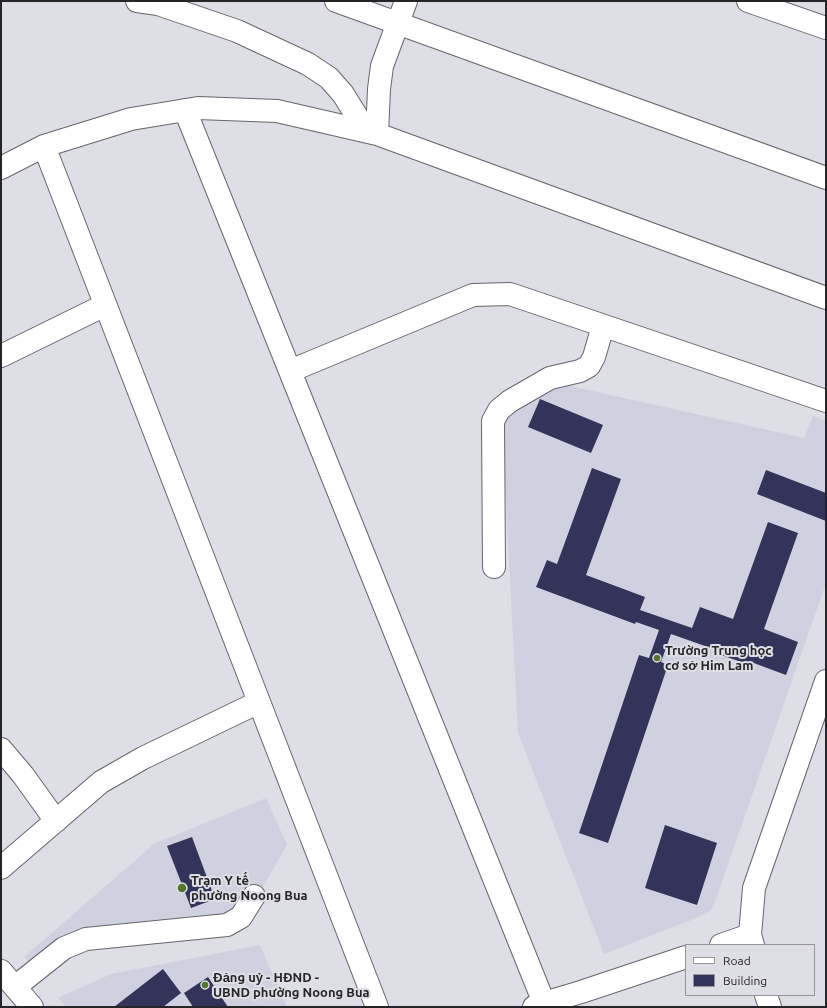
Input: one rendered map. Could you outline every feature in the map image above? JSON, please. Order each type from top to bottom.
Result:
[{"type":"street","points":[[137,1],[158,4],[237,31],[308,64],[329,78],[344,94],[372,132]]},
{"type":"street","points":[[336,1],[826,178]]},
{"type":"street","points":[[372,132],[380,89],[382,66],[406,1]]},
{"type":"street","points":[[748,1],[826,28]]},
{"type":"street","points":[[1,168],[44,146],[131,119],[198,108],[277,111],[372,132],[826,298]]},
{"type":"street","points":[[185,110],[290,371],[539,1005],[583,1000],[685,957]]},
{"type":"street","points":[[44,146],[377,1007]]},
{"type":"street","points":[[290,371],[472,295],[510,294],[826,401]]},
{"type":"street","points":[[1,356],[105,305]]},
{"type":"street","points":[[494,567],[493,421],[499,410],[510,401],[550,378],[580,371],[589,366],[594,357],[603,326]]},
{"type":"street","points":[[727,944],[752,940],[754,888],[826,681]]},
{"type":"street","points":[[1,868],[101,782],[137,761],[259,702]]},
{"type":"street","points":[[1,749],[23,775],[56,821]]},
{"type":"street","points":[[15,987],[64,948],[86,939],[227,925],[241,917],[254,896]]},
{"type":"street","points":[[1,971],[32,1007]]},
{"type":"street","points":[[766,996],[770,1007]]},
{"type":"shaded area","name":"Trường Trung học cơ sở Him Lam","points":[[557,383],[804,438],[813,416],[826,421],[826,583],[716,899],[711,910],[699,917],[604,954],[518,733],[502,425],[507,414]]},
{"type":"shaded area","name":"Trạm Y tế phường Noong Bua","points":[[266,798],[287,845],[237,932],[82,949],[42,976],[24,957],[154,844]]},
{"type":"shaded area","points":[[260,945],[287,1007],[66,1007],[58,998],[111,974]]},
{"type":"building","points":[[540,399],[603,425],[591,453],[528,427]]},
{"type":"building","points":[[592,468],[621,479],[586,575],[645,597],[640,610],[692,628],[700,607],[733,619],[768,522],[798,533],[764,629],[798,642],[786,675],[751,662],[750,665],[721,655],[722,652],[671,634],[661,662],[668,665],[608,843],[579,833],[639,655],[649,658],[659,630],[636,622],[635,624],[536,587],[547,560],[557,564]]},
{"type":"building","points":[[766,470],[826,493],[826,521],[757,494]]},
{"type":"building","points":[[665,825],[717,843],[697,905],[645,888]]},
{"type":"building","points":[[192,837],[215,899],[191,908],[167,846]]},
{"type":"building","points":[[163,969],[181,993],[163,1007],[114,1007]]},
{"type":"building","name":"Đảng uỷ - HĐND - UBND phường Noong Bua","points":[[208,977],[228,1007],[193,1007],[184,993]]},
{"type":"place","name":"Trường Trung học cơ sở Him Lam","points":[[657,658]]},
{"type":"place","name":"Trạm Y tế phường Noong Bua","points":[[182,888]]},
{"type":"place","name":"Đảng uỷ - HĐND - UBND phường Noong Bua","points":[[205,985]]}]
